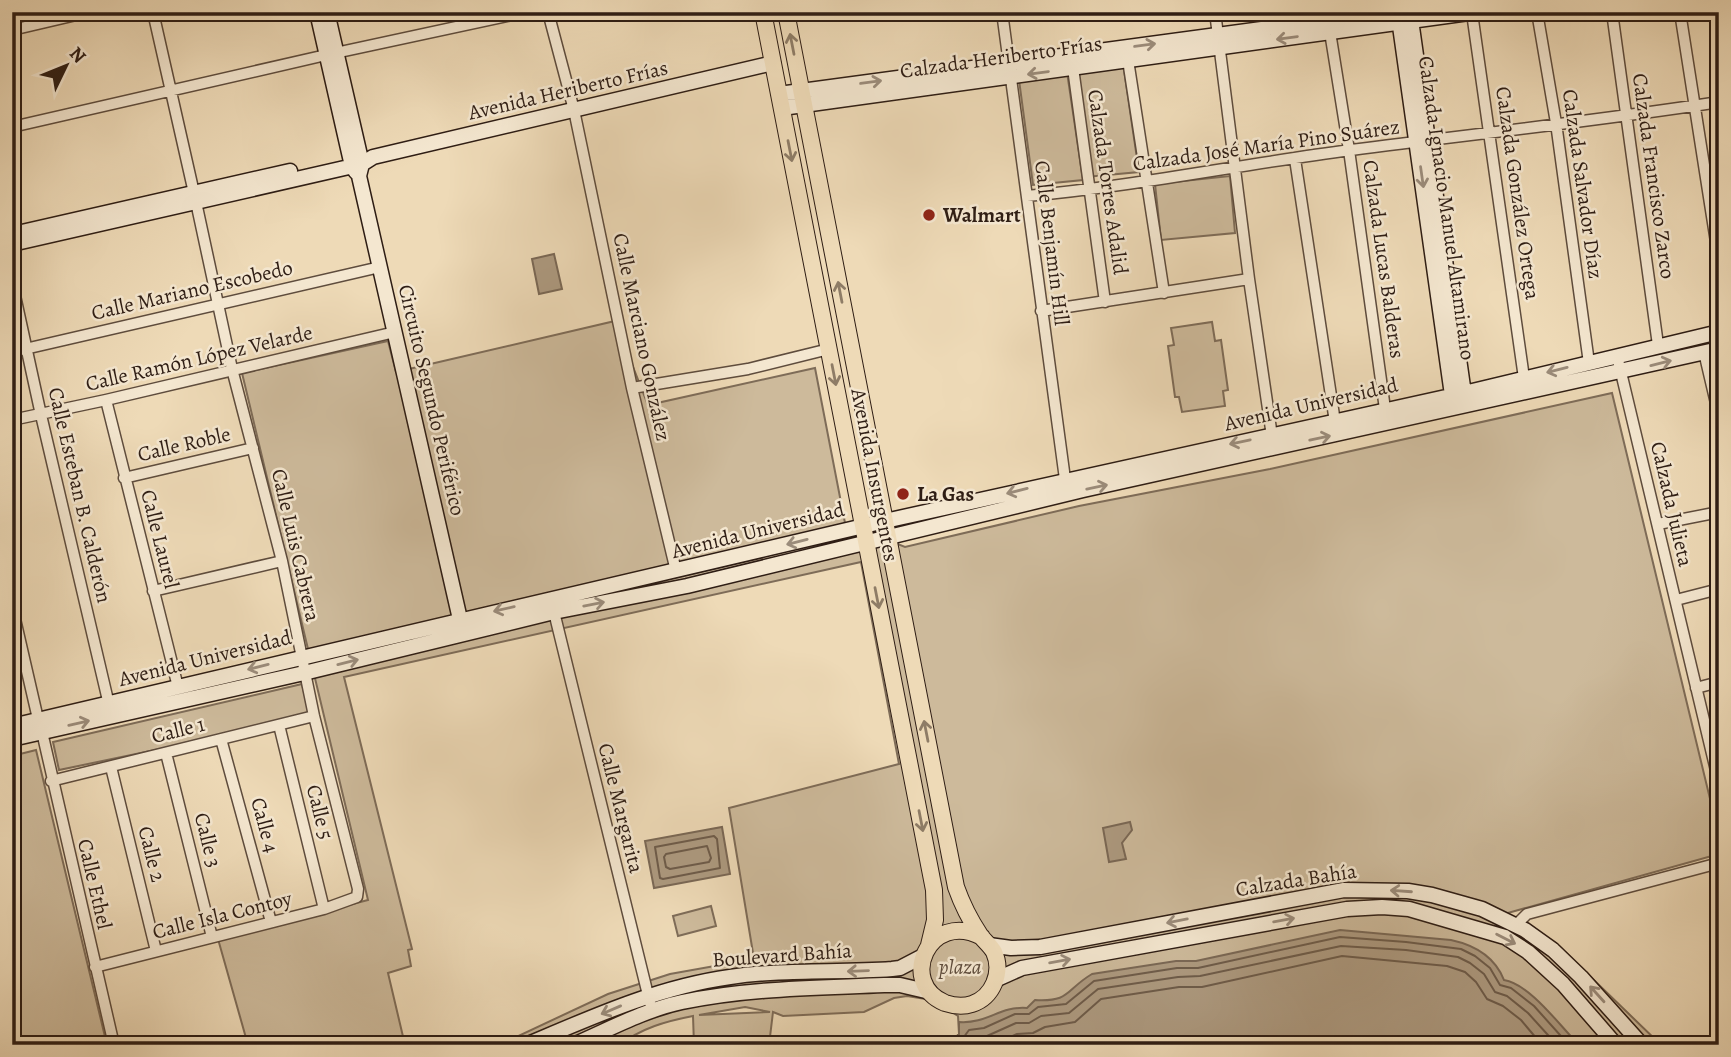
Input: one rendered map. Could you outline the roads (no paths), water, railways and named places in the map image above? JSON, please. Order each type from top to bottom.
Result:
[{"type":"main road","points":[[317,12],[332,54]]},
{"type":"main road","points":[[327,12],[332,54]]},
{"type":"main road","name":"Avenida Insurgentes","points":[[763,12],[935,898],[935,920],[926,951]]},
{"type":"main road","name":"Avenida Insurgentes","points":[[786,12],[956,887],[961,902],[986,941]]},
{"type":"main road","name":"Calzada Heriberto Frías","points":[[780,101],[1219,41],[1388,12]]},
{"type":"main road","name":"Calzada Heriberto Frías","points":[[1008,70],[1073,68],[1128,60],[1219,41],[1330,32],[1405,17],[1474,13]]},
{"type":"main road","name":"Calzada Ignacio Manuel Altamirano","points":[[1405,17],[1459,400]]},
{"type":"main road","name":"Circuito Segundo Periférico","points":[[332,54],[359,163],[461,626]]},
{"type":"main road","name":"Avenida Heriberto Frías","points":[[12,234],[359,163],[773,63]]},
{"type":"main road","name":"Avenida Heriberto Frías","points":[[12,244],[195,197]]},
{"type":"main road","name":"Avenida Universidad","points":[[110,709],[178,687],[302,656],[687,586],[1273,442],[1459,400],[1524,379],[1719,332]]},
{"type":"main road","name":"Avenida Universidad","points":[[12,738],[40,726],[110,709],[304,673],[461,626],[676,571],[1065,479],[1273,442],[1385,409],[1459,400],[1621,373],[1712,351]]},
{"type":"main road","points":[[898,704],[920,702]]},
{"type":"main road","name":"Avenida Universidad","points":[[12,726],[40,726]]},
{"type":"main road","name":"Calzada Bahía","points":[[986,941],[1011,948],[1040,947],[1344,890],[1408,891],[1482,909],[1516,925],[1562,959],[1636,1043]]},
{"type":"main road","name":"Calzada Bahía","points":[[995,981],[1022,968],[1309,916],[1382,907],[1409,909],[1505,937],[1528,952],[1563,984],[1616,1045]]},
{"type":"main road","points":[[948,932],[971,932],[986,941],[997,962],[995,981],[982,999],[960,1006],[939,1000],[930,992],[922,975],[926,951],[937,937],[948,932]]},
{"type":"main road","name":"Boulevard Bahía","points":[[526,1045],[647,996],[731,976],[892,969],[926,951]]},
{"type":"main road","name":"Boulevard Bahía","points":[[573,1045],[654,1011],[734,993],[884,985],[900,985],[930,992]]},
{"type":"street","points":[[12,30],[89,12]]},
{"type":"street","name":"Calle Luis Cabrera","points":[[153,12],[216,303],[282,561],[304,673],[358,889],[357,897]]},
{"type":"street","points":[[12,127],[526,12]]},
{"type":"street","name":"Calle Marciano González","points":[[548,12],[574,110],[632,388],[676,571]]},
{"type":"street","name":"Calle Benjamín Hill","points":[[1002,12],[1065,479]]},
{"type":"street","points":[[1215,12],[1273,442]]},
{"type":"street","name":"Calzada Salvador Díaz","points":[[1537,12],[1556,124],[1589,363]]},
{"type":"street","name":"Calzada Francisco Zarco","points":[[1612,12],[1658,345]]},
{"type":"street","points":[[1680,12],[1719,261]]},
{"type":"street","name":"Calzada González Ortega","points":[[1474,13],[1524,379]]},
{"type":"street","name":"Calzada Lucas Balderas","points":[[1330,32],[1385,409]]},
{"type":"street","points":[[1128,60],[1164,293]]},
{"type":"street","name":"Calzada Torres Adalid","points":[[1073,68],[1105,302]]},
{"type":"street","name":"Calzada José María Pino Suárez","points":[[1027,196],[1091,190],[1349,150],[1490,134],[1719,102]]},
{"type":"street","points":[[1295,159],[1335,422]]},
{"type":"street","name":"Calle Mariano Escobedo","points":[[12,352],[380,267]]},
{"type":"street","points":[[1041,311],[1249,278]]},
{"type":"street","name":"Calle Esteban B. Calderón","points":[[12,282],[110,709]]},
{"type":"street","name":"Calle Ramón López Velarde","points":[[12,420],[395,332]]},
{"type":"street","points":[[632,388],[748,369],[829,349]]},
{"type":"street","points":[[1712,351],[1719,416]]},
{"type":"street","name":"Calzada Julieta","points":[[1616,356],[1719,783]]},
{"type":"street","name":"Calle Laurel","points":[[106,400],[178,687]]},
{"type":"street","name":"Calle Roble","points":[[124,478],[253,448]]},
{"type":"street","points":[[1658,524],[1719,512]]},
{"type":"street","points":[[153,591],[282,561]]},
{"type":"street","points":[[1676,600],[1719,589]]},
{"type":"street","name":"Calle Ethel","points":[[12,606],[18,657],[40,726],[114,1045]]},
{"type":"street","name":"Calle Margarita","points":[[554,612],[647,996],[654,1011]]},
{"type":"street","points":[[1696,688],[1719,682]]},
{"type":"street","name":"Calle 1","points":[[51,781],[314,716]]},
{"type":"street","name":"Calle 5","points":[[279,725],[324,909]]},
{"type":"street","name":"Calle 4","points":[[222,739],[271,922]]},
{"type":"street","name":"Calle 3","points":[[166,753],[212,937]]},
{"type":"street","name":"Calle 2","points":[[111,766],[156,951]]},
{"type":"street","points":[[1516,925],[1527,914],[1719,863]]},
{"type":"street","name":"Calle Isla Contoy","points":[[95,967],[324,909],[357,897]]},
{"type":"water","points":[[554,254],[562,289],[539,294],[532,259]]},
{"type":"water","points":[[1130,822],[1132,830],[1122,843],[1126,859],[1109,862],[1103,828]]},
{"type":"water","points":[[722,827],[730,874],[654,888],[645,841]]},
{"type":"water","points":[[1340,930],[1451,940],[1468,945],[1483,953],[1495,965],[1504,980],[1514,983],[1534,997],[1579,1045],[948,1045],[959,1034],[959,1022],[1027,1008],[1035,1000],[1062,997],[1092,974],[1176,961],[1196,961]]},
{"type":"place","name":"Walmart","points":[[929,215]]},
{"type":"place","name":"La Gas","points":[[903,494]]},
{"type":"park label","name":"plaza","points":[[960,967]]}]
